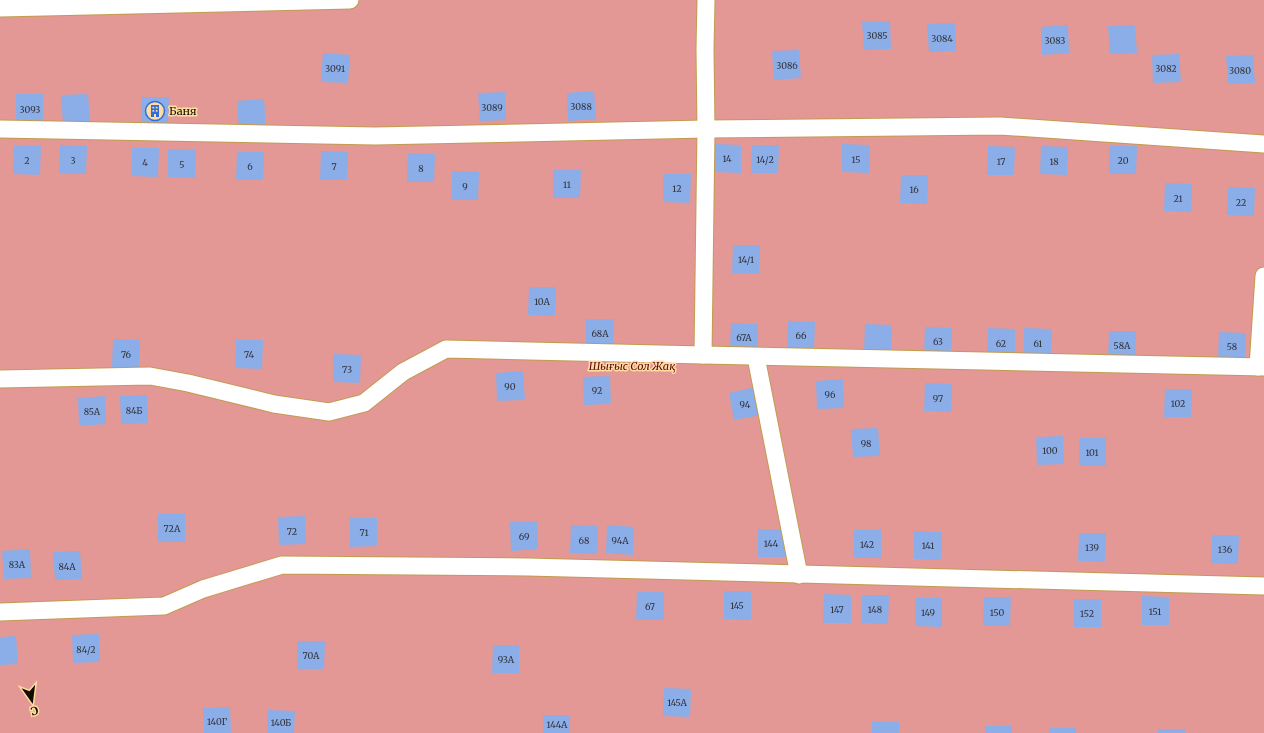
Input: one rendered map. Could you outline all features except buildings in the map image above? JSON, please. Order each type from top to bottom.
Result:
[{"type":"street","points":[[0,8],[350,0]]},
{"type":"street","points":[[703,355],[706,0]]},
{"type":"street","points":[[0,129],[375,136],[706,129],[1000,126],[1264,144]]},
{"type":"street","points":[[0,379],[150,376],[188,383],[274,404],[329,412],[364,403],[403,372],[446,349],[1261,367],[1264,276]]},
{"type":"street","points":[[756,357],[800,575]]},
{"type":"street","points":[[0,612],[164,606],[203,589],[282,565],[528,567],[1264,586]]},
{"type":"green space","name":"Шығыс Сол Жақ","points":[[0,0],[1264,0],[1264,733],[0,733]]},
{"type":"place","name":"Баня","points":[[155,111]]}]
